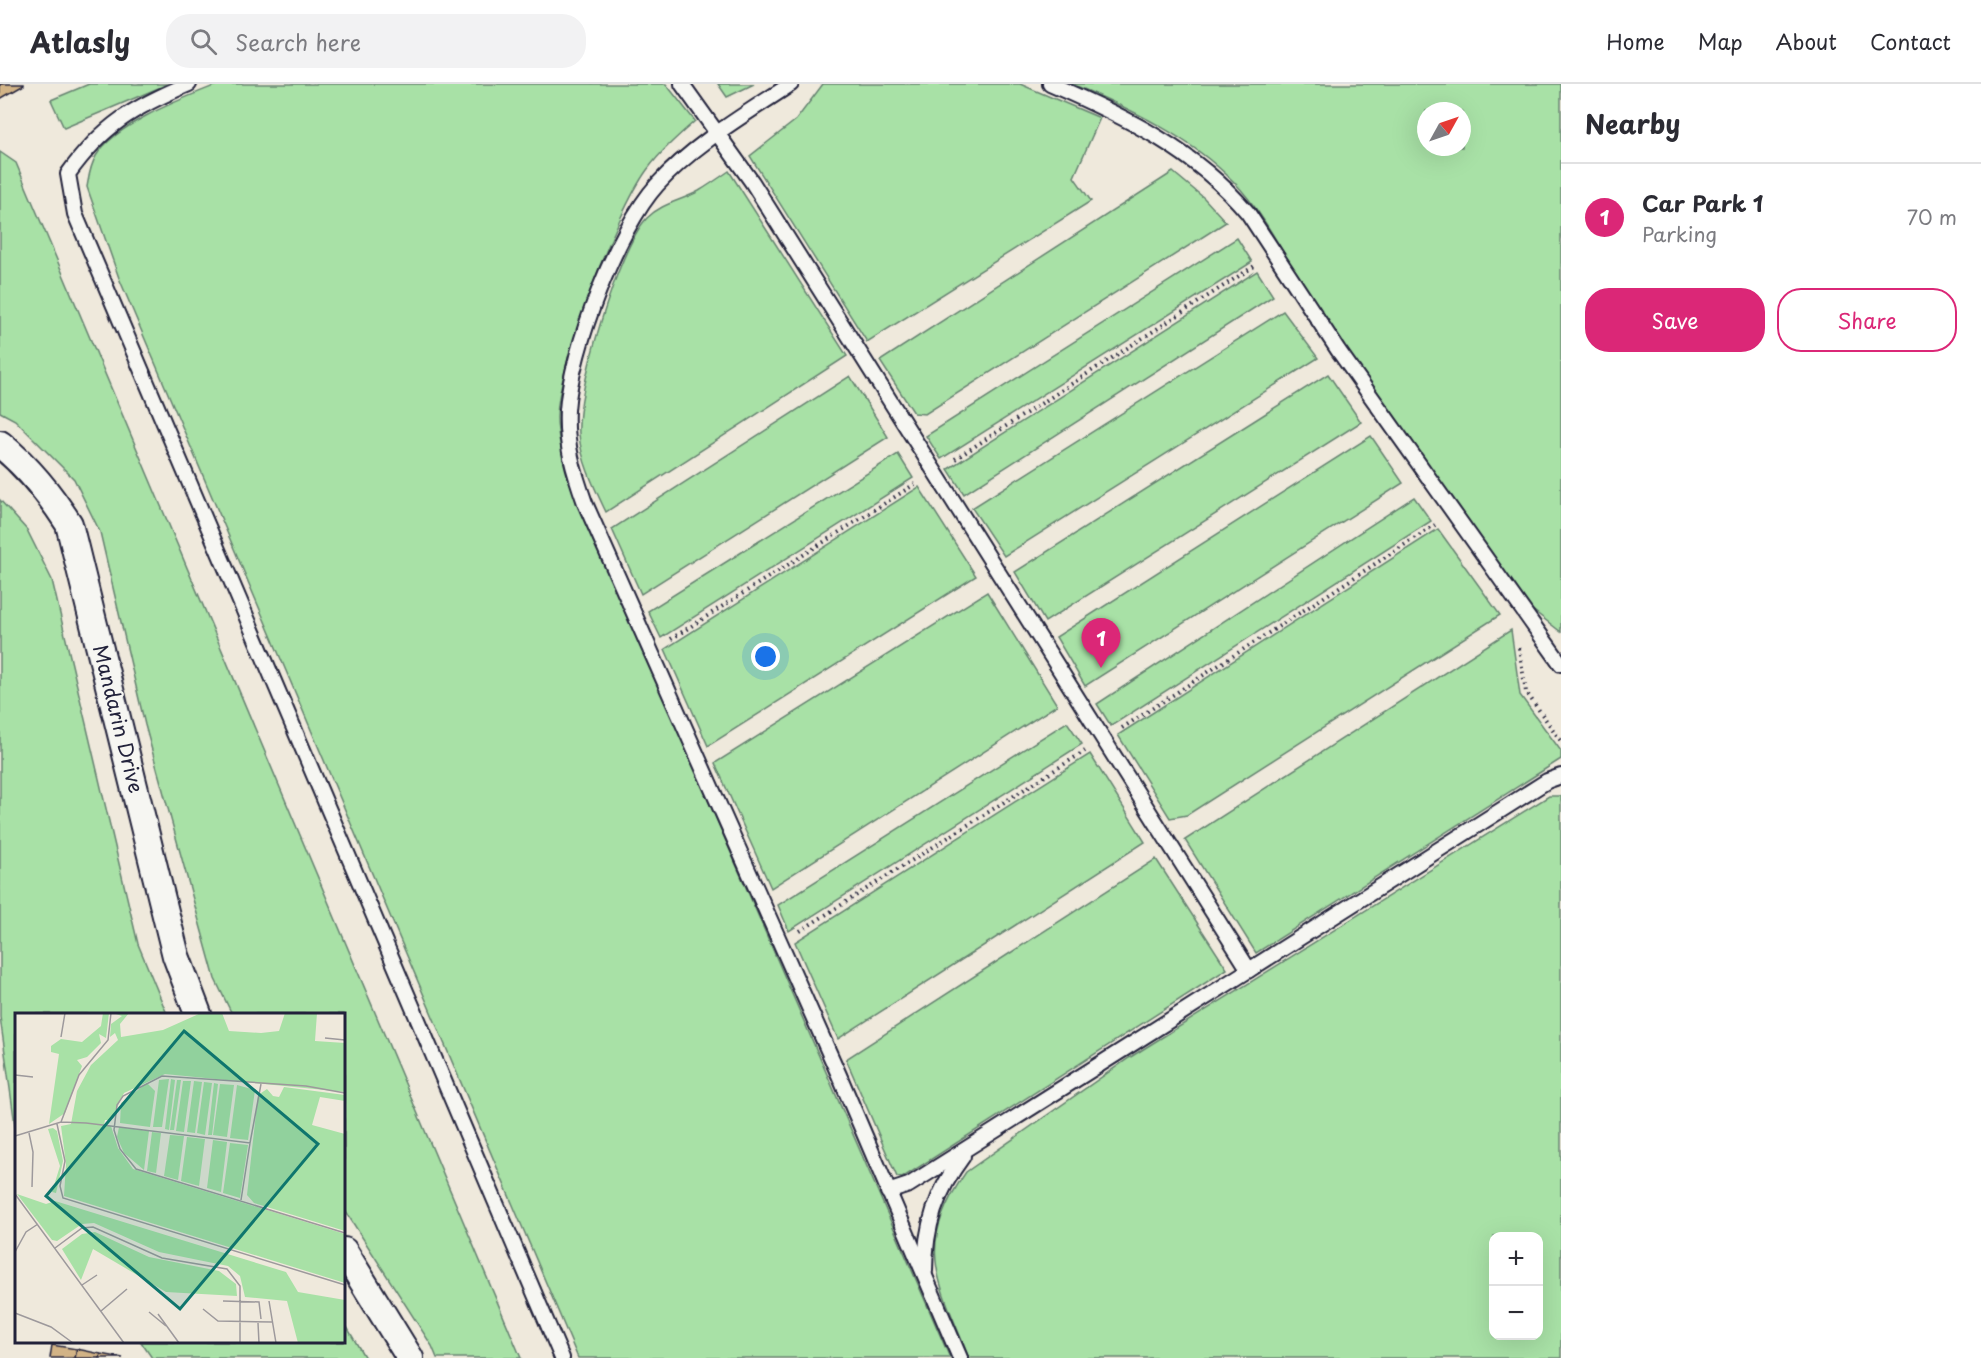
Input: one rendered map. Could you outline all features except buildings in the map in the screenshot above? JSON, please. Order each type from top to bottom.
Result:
[{"type":"street","name":"Mandarin Drive","points":[[0,444],[24,464],[48,490],[69,524],[176,956],[198,1013]]},
{"type":"street","points":[[345,1253],[410,1358]]},
{"type":"lane","points":[[189,84],[119,119],[99,134],[84,151],[68,174],[75,214],[562,1358]]},
{"type":"lane","points":[[682,84],[720,133],[1249,970]]},
{"type":"lane","points":[[791,84],[686,158],[658,184],[634,213],[620,240],[577,364],[567,410],[570,460],[585,503],[960,1358]]},
{"type":"lane","points":[[1050,84],[1131,120],[1160,137],[1210,173],[1232,194],[1248,213],[1345,359],[1561,664]]},
{"type":"lane","points":[[888,1191],[909,1185],[1547,781],[1561,776]]},
{"type":"lane","points":[[925,1276],[925,1250],[936,1198],[948,1176],[969,1147]]},
{"type":"path","points":[[668,641],[1259,264]]},
{"type":"path","points":[[1518,640],[1526,692],[1561,741]]},
{"type":"green space","points":[[89,84],[168,84],[64,128],[51,100]]},
{"type":"green space","points":[[219,84],[666,84],[695,121],[664,150],[647,170],[634,191],[605,253],[567,362],[557,417],[560,443],[571,484],[950,1358],[578,1358],[119,278],[87,187],[96,156],[119,133],[152,113]]},
{"type":"green space","points":[[718,84],[754,84],[727,97]]},
{"type":"green space","points":[[823,84],[1020,84],[1100,118],[1074,177],[1091,201],[867,342],[750,156],[796,120]]},
{"type":"green space","points":[[1072,84],[1561,84],[1561,632],[1530,608],[1317,307],[1268,226],[1246,196],[1217,166],[1198,151],[1179,137],[1137,114]]},
{"type":"green space","points":[[0,152],[16,163],[521,1358],[437,1358],[432,1346],[345,1211],[345,1013],[232,1013],[215,979],[145,725],[100,532],[74,479],[15,420],[0,412]]},
{"type":"green space","points":[[729,171],[847,356],[606,512],[585,464],[579,434],[584,387],[612,288],[636,234],[647,218],[665,206],[699,191]]},
{"type":"green space","points":[[1173,172],[1204,198],[1226,222],[925,414],[914,413],[880,361]]},
{"type":"green space","points":[[1237,238],[1252,262],[941,459],[926,436]]},
{"type":"green space","points":[[1257,271],[1273,296],[964,494],[948,469]]},
{"type":"green space","points":[[1283,311],[1318,358],[1004,556],[972,508]]},
{"type":"green space","points":[[1328,374],[1361,422],[1045,622],[1015,572]]},
{"type":"green space","points":[[850,376],[888,437],[641,594],[612,529]]},
{"type":"green space","points":[[1371,436],[1403,483],[1085,686],[1056,637]]},
{"type":"green space","points":[[898,454],[913,478],[661,638],[648,611]]},
{"type":"green space","points":[[919,487],[976,576],[708,746],[665,649]]},
{"type":"green space","points":[[1414,497],[1431,521],[1111,726],[1097,704]]},
{"type":"green space","points":[[0,500],[27,530],[52,580],[138,944],[167,1013],[15,1013],[15,1125],[0,1017]]},
{"type":"green space","points":[[1438,529],[1500,615],[1187,815],[1170,818],[1118,735]]},
{"type":"green space","points":[[987,592],[1057,705],[771,888],[715,763]]},
{"type":"green space","points":[[1511,630],[1520,695],[1561,751],[1561,759],[1256,953],[1185,840]]},
{"type":"green space","points":[[1067,722],[1082,744],[789,931],[778,905]]},
{"type":"green space","points":[[1090,754],[1145,842],[838,1039],[795,942]]},
{"type":"green space","points":[[1549,796],[1561,796],[1561,1358],[969,1358],[948,1307],[936,1265],[936,1244],[940,1222],[966,1172],[1129,1058]]},
{"type":"green space","points":[[1156,859],[1227,969],[902,1178],[897,1177],[846,1059]]},
{"type":"green space","points":[[345,1324],[365,1358],[152,1358],[142,1343],[345,1343]]},
{"type":"place","name":"Car Park 1","points":[[1101,668]]}]
